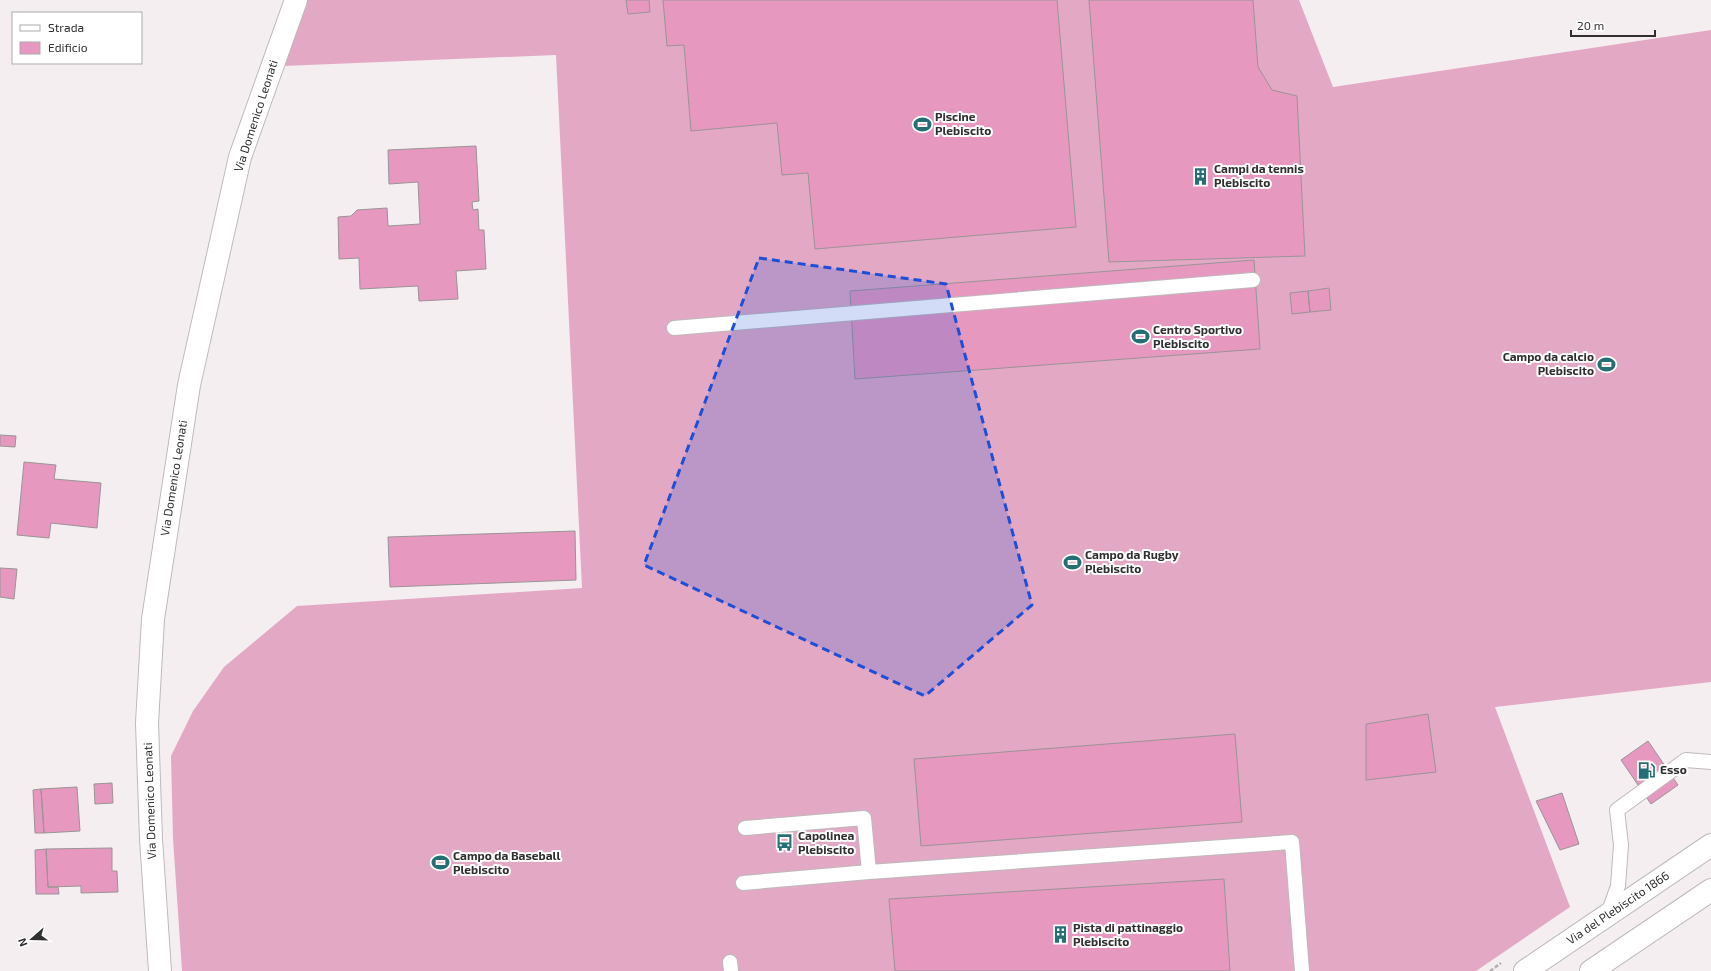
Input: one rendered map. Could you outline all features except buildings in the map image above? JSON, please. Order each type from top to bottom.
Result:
[{"type":"street","name":"Via Domenico Leonati","points":[[160,971],[151,839],[147,723],[152,619],[189,385],[240,157],[296,0]]},
{"type":"street","name":"Via del Plebiscito 1866","points":[[1525,971],[1711,845]]},
{"type":"street","points":[[1591,971],[1711,890]]},
{"type":"lane","points":[[674,328],[1253,280]]},
{"type":"lane","points":[[1608,914],[1618,886],[1621,845],[1617,810],[1686,760],[1711,762]]},
{"type":"lane","points":[[745,828],[864,818],[869,872]]},
{"type":"lane","points":[[743,883],[869,872],[1292,842],[1302,971]]},
{"type":"highlighted area","points":[[759,258],[946,284],[1032,605],[925,696],[644,565]]},
{"type":"shaded area","name":"Centro Sportivo Plebiscito","points":[[308,0],[1299,0],[1333,87],[1711,30],[1711,682],[1495,707],[1570,907],[1476,971],[182,971],[173,839],[171,756],[193,711],[224,667],[297,606],[582,588],[556,55],[283,66]]},
{"type":"place","name":"Piscine Plebiscito","points":[[922,124]]},
{"type":"place","name":"Campi da tennis Plebiscito","points":[[1201,176]]},
{"type":"place","name":"Centro Sportivo Plebiscito","points":[[1140,337]]},
{"type":"place","name":"Campo da calcio Plebiscito","points":[[1607,364]]},
{"type":"place","name":"Campo da Rugby Plebiscito","points":[[1072,562]]},
{"type":"place","name":"Esso","points":[[1647,770]]},
{"type":"place","name":"Capolinea Plebiscito","points":[[785,843]]},
{"type":"place","name":"Campo da Baseball Plebiscito","points":[[440,863]]},
{"type":"place","name":"Pista di pattinaggio Plebiscito","points":[[1060,935]]}]
